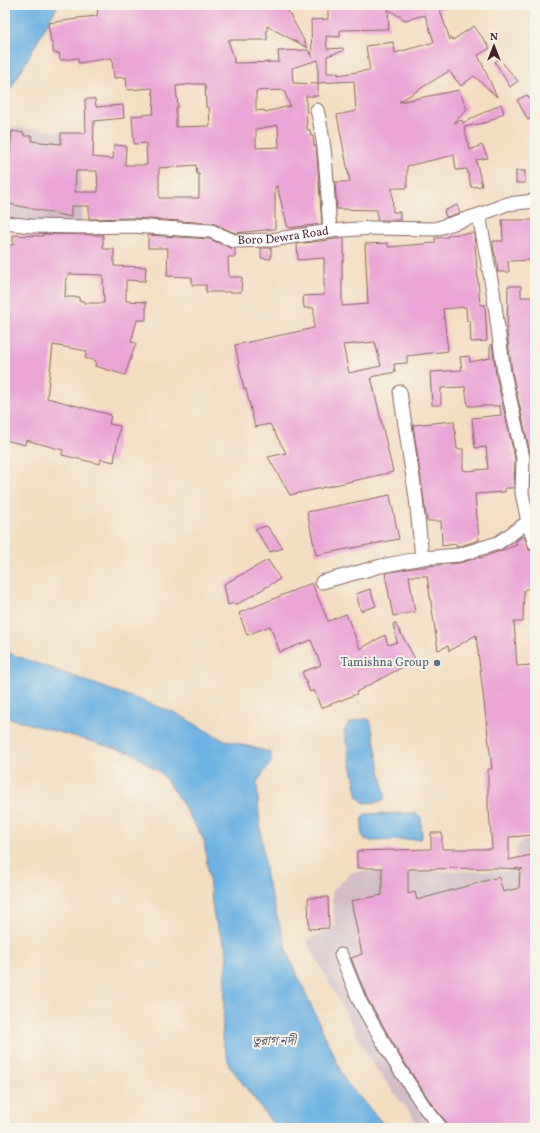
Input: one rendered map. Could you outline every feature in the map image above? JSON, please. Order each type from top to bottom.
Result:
[{"type":"street","points":[[317,110],[321,125],[325,160],[330,231]]},
{"type":"street","name":"Boro Dewra Road","points":[[5,223],[32,226],[132,226],[211,231],[234,241],[271,240],[330,231],[372,228],[435,229],[480,215],[507,204],[535,201]]},
{"type":"street","points":[[480,215],[493,291],[504,373],[523,458],[522,493],[531,522],[535,544]]},
{"type":"street","points":[[400,392],[416,498],[422,558]]},
{"type":"street","points":[[322,582],[381,566],[422,558],[459,554],[498,543],[531,522]]},
{"type":"street","points":[[341,955],[363,1009],[394,1061],[425,1108],[441,1128]]},
{"type":"shaded area","points":[[5,126],[80,133],[82,227],[5,219]]},
{"type":"shaded area","points":[[535,838],[535,1128],[421,1128],[373,1065],[307,941],[334,926],[332,891],[352,872],[510,871],[519,843]]},
{"type":"water","points":[[5,5],[58,5],[5,99]]},
{"type":"water","name":"তুরাগ নদী","points":[[5,652],[176,713],[221,739],[270,752],[272,761],[257,782],[259,815],[266,877],[289,957],[346,1082],[387,1128],[276,1128],[229,1065],[222,1039],[227,951],[214,918],[204,840],[178,797],[161,773],[132,753],[5,717]]},
{"type":"water","points":[[369,719],[371,723],[385,795],[384,799],[379,802],[364,803],[358,797],[344,731],[349,723]]},
{"type":"water","points":[[415,813],[421,818],[422,837],[420,839],[371,841],[365,839],[362,835],[362,818],[366,814]]},
{"type":"building","points":[[98,5],[288,5],[288,11],[308,48],[267,26],[267,40],[228,40],[234,63],[279,62],[278,51],[308,50],[312,58],[311,20],[328,19],[328,5],[449,5],[449,8],[440,10],[450,40],[452,38],[453,40],[474,26],[490,48],[478,55],[497,97],[474,76],[461,86],[449,71],[399,102],[459,90],[467,109],[454,123],[462,120],[463,123],[501,104],[504,113],[488,122],[464,127],[470,150],[482,145],[488,158],[476,160],[482,186],[471,187],[467,169],[456,170],[454,155],[407,166],[407,188],[392,188],[393,212],[400,212],[400,220],[377,220],[377,210],[337,209],[335,182],[350,182],[337,115],[356,111],[354,81],[318,83],[318,60],[292,68],[293,83],[318,84],[318,96],[306,96],[307,130],[310,130],[311,136],[313,136],[314,146],[316,146],[322,224],[288,228],[277,186],[275,187],[275,229],[235,233],[212,223],[132,218],[89,219],[89,206],[71,206],[71,217],[5,203],[5,161],[9,161],[12,131],[24,133],[24,136],[32,136],[32,141],[61,144],[61,133],[86,133],[85,99],[95,99],[96,107],[123,105],[124,118],[94,121],[93,157],[113,159],[114,145],[126,146],[125,165],[147,165],[146,143],[134,144],[132,116],[153,114],[154,95],[152,88],[127,90],[126,77],[114,78],[112,58],[78,63],[78,58],[60,60],[59,53],[53,53],[53,43],[51,43],[48,23],[97,16]],"holes":[[[388,9],[405,20],[425,15],[434,42],[395,53],[393,42],[366,46],[370,70],[338,75],[338,73],[327,73],[327,56],[343,51],[343,48],[327,49],[326,36],[340,37],[340,30],[389,29]],[[205,84],[206,107],[209,107],[210,126],[176,127],[176,107],[178,107],[176,86]],[[284,90],[290,106],[265,112],[264,110],[256,111],[256,91]],[[278,125],[279,147],[256,148],[256,129]],[[196,165],[197,174],[199,174],[199,198],[159,198],[159,168]],[[76,171],[97,171],[98,192],[75,192]]]},
{"type":"building","points":[[499,59],[518,81],[510,87],[495,62]]},
{"type":"building","points":[[527,95],[535,107],[535,116],[528,120],[517,100]]},
{"type":"building","points":[[516,171],[525,171],[525,183],[516,183]]},
{"type":"building","points":[[457,205],[460,213],[446,217],[444,211]]},
{"type":"building","points":[[502,220],[535,220],[535,260],[508,261],[509,272],[498,272],[493,245],[493,241],[503,241]]},
{"type":"building","points":[[474,233],[480,305],[485,305],[487,341],[471,342],[470,321],[467,321],[466,307],[443,309],[448,351],[407,356],[407,363],[394,364],[395,372],[371,377],[393,472],[290,495],[268,457],[286,453],[270,424],[255,427],[246,389],[244,389],[235,345],[314,328],[314,308],[304,308],[303,296],[324,295],[324,258],[298,260],[297,244],[344,238],[344,261],[342,261],[342,306],[368,304],[365,244],[388,243],[388,247],[435,243],[435,238],[448,237],[448,235]],"holes":[[[375,342],[381,366],[349,373],[343,345]]]},
{"type":"building","points":[[43,234],[103,235],[103,249],[114,249],[114,266],[146,267],[145,281],[126,280],[126,301],[146,302],[146,320],[137,320],[131,342],[136,343],[125,375],[95,366],[96,361],[85,358],[87,351],[53,345],[47,398],[111,415],[109,424],[120,426],[114,462],[101,459],[100,464],[62,455],[63,450],[26,440],[25,445],[5,440],[5,245],[13,245],[13,235],[43,236]],"holes":[[[68,274],[103,275],[104,303],[84,303],[84,301],[79,301],[79,297],[65,297],[66,278]]]},
{"type":"building","points":[[148,235],[209,239],[235,249],[235,257],[228,257],[229,277],[242,277],[241,292],[206,292],[206,285],[192,285],[192,277],[167,276],[168,248],[148,248]]},
{"type":"building","points":[[261,248],[271,248],[271,259],[261,258]]},
{"type":"building","points":[[508,286],[521,286],[521,297],[535,297],[535,452],[530,453],[512,372],[507,333]]},
{"type":"building","points":[[492,344],[496,375],[515,459],[514,488],[505,488],[505,492],[475,494],[479,540],[457,547],[456,544],[442,546],[441,521],[427,521],[413,425],[454,421],[457,449],[463,449],[463,470],[488,469],[486,447],[475,448],[472,418],[501,415],[500,406],[468,406],[465,387],[441,388],[441,405],[432,405],[430,372],[462,370],[460,357],[469,356],[470,362],[490,358],[490,345]]},
{"type":"building","points":[[535,473],[535,486],[530,487],[531,474]]},
{"type":"building","points":[[390,495],[399,539],[316,555],[307,512]]},
{"type":"building","points":[[267,526],[283,548],[270,552],[255,529]]},
{"type":"building","points":[[524,536],[529,550],[535,552],[535,586],[524,590],[523,622],[514,622],[517,666],[535,665],[535,835],[509,837],[509,860],[535,854],[535,1128],[449,1128],[401,1057],[367,998],[351,958],[362,954],[351,901],[382,895],[382,868],[357,868],[357,851],[431,849],[431,833],[442,833],[442,849],[492,849],[488,810],[488,769],[492,769],[476,635],[449,651],[448,646],[438,650],[427,576],[409,576],[415,612],[393,616],[385,573],[418,567],[460,563],[480,558],[517,545],[515,541]],"holes":[[[408,869],[523,869],[520,870],[519,888],[503,892],[499,877],[417,900],[415,892],[408,894]]]},
{"type":"building","points":[[268,560],[280,579],[236,605],[235,603],[228,605],[224,584]]},
{"type":"building","points":[[312,583],[328,621],[346,614],[360,649],[385,635],[388,645],[397,642],[393,624],[395,623],[414,657],[414,661],[356,692],[357,694],[321,708],[314,690],[310,692],[302,672],[321,665],[311,640],[280,652],[270,626],[247,635],[239,613]]},
{"type":"building","points":[[370,589],[376,606],[361,611],[356,594]]},
{"type":"building","points":[[328,897],[329,928],[309,929],[308,898]]},
{"type":"place","name":"Tamishna Group","points":[[437,663]]}]
